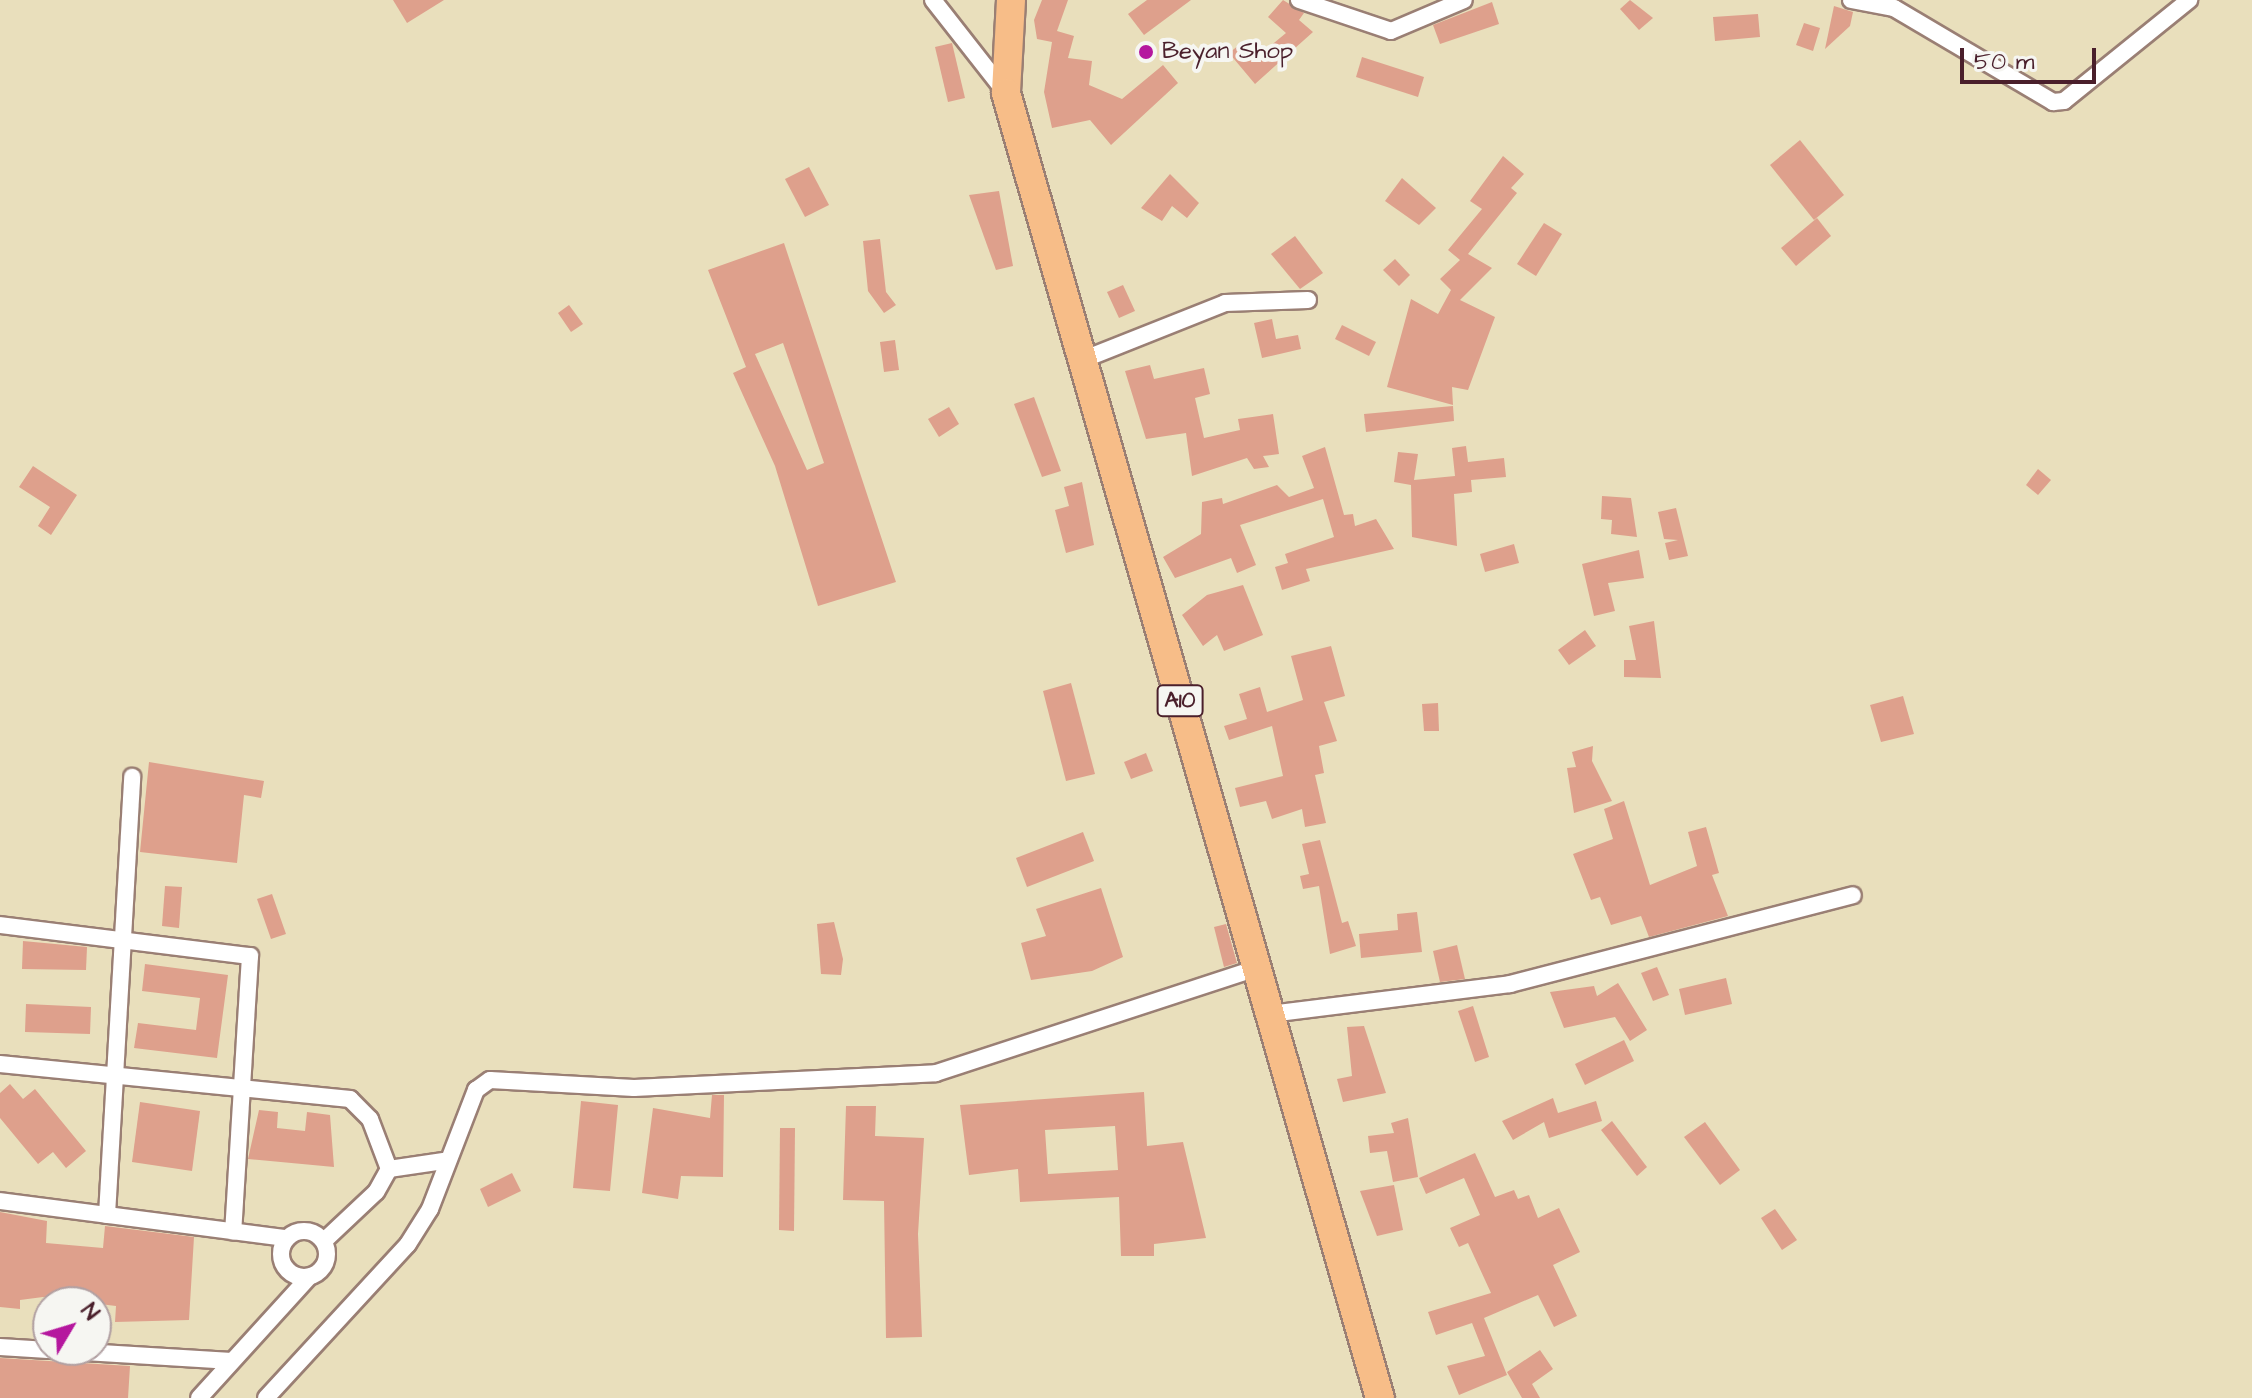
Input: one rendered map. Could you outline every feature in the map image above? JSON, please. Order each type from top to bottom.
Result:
[{"type":"highway","name":"A10","points":[[1011,0],[1006,93],[1380,1398]]},
{"type":"street","points":[[933,0],[1006,93]]},
{"type":"street","points":[[1299,0],[1391,31],[1464,0]]},
{"type":"street","points":[[1851,0],[1894,8],[2053,102],[2064,101],[2189,0]]},
{"type":"street","points":[[1082,360],[1225,303],[1308,300]]},
{"type":"street","points":[[107,1215],[111,1075],[132,777]]},
{"type":"street","points":[[1270,1014],[1510,984],[1853,895]]},
{"type":"street","points":[[0,925],[122,937],[250,956],[246,1092],[233,1231]]},
{"type":"street","points":[[266,1398],[408,1244],[430,1209],[443,1161],[476,1090],[490,1080],[634,1088],[936,1073],[1257,968]]},
{"type":"street","points":[[0,1064],[246,1092],[350,1099],[370,1119],[389,1169]]},
{"type":"street","points":[[389,1169],[443,1161]]},
{"type":"street","points":[[324,1241],[376,1192],[389,1169]]},
{"type":"street","points":[[0,1201],[286,1238],[313,1232],[324,1241],[328,1256],[199,1398]]},
{"type":"street","points":[[286,1238],[284,1266],[309,1277]]},
{"type":"street","points":[[0,1347],[32,1349]]},
{"type":"street","points":[[112,1354],[232,1361]]},
{"type":"building","points":[[393,0],[444,0],[407,23]]},
{"type":"building","points":[[1042,0],[1068,0],[1057,31],[1074,36],[1068,58],[1092,61],[1089,85],[1122,99],[1163,65],[1178,83],[1111,145],[1090,120],[1052,128],[1044,92],[1052,42],[1037,39],[1034,20]]},
{"type":"building","points":[[1147,0],[1191,0],[1144,35],[1128,14]]},
{"type":"building","points":[[1283,0],[1304,13],[1299,20],[1313,32],[1255,84],[1229,53],[1244,41],[1257,57],[1286,33],[1268,17]]},
{"type":"building","points":[[1630,0],[1653,18],[1639,30],[1620,9]]},
{"type":"building","points":[[1492,2],[1499,24],[1440,44],[1433,25]]},
{"type":"building","points":[[1834,6],[1853,12],[1850,26],[1825,49]]},
{"type":"building","points":[[1758,14],[1760,37],[1715,41],[1713,17]]},
{"type":"building","points":[[1804,23],[1820,28],[1813,51],[1796,45]]},
{"type":"building","points":[[952,43],[965,98],[948,102],[935,47]]},
{"type":"building","points":[[1362,57],[1424,77],[1418,97],[1356,77]]},
{"type":"building","points":[[1800,140],[1844,195],[1814,220],[1770,165]]},
{"type":"building","points":[[1503,156],[1524,174],[1511,188],[1517,193],[1468,254],[1492,268],[1460,300],[1495,317],[1468,390],[1452,387],[1453,405],[1387,387],[1411,299],[1438,314],[1451,290],[1440,279],[1460,260],[1448,250],[1482,209],[1470,201]]},
{"type":"building","points":[[809,167],[829,205],[805,217],[785,179]]},
{"type":"building","points":[[1170,174],[1199,203],[1187,218],[1172,206],[1162,221],[1141,208]]},
{"type":"building","points":[[1402,178],[1436,208],[1419,225],[1385,201]]},
{"type":"building","points":[[999,191],[1013,266],[996,270],[969,195]]},
{"type":"building","points":[[1817,218],[1831,236],[1796,266],[1781,248]]},
{"type":"building","points":[[1544,223],[1562,234],[1536,276],[1517,264]]},
{"type":"building","points":[[1295,236],[1323,273],[1300,289],[1271,254]]},
{"type":"building","points":[[880,239],[886,292],[896,305],[884,313],[868,291],[863,241]]},
{"type":"building","points":[[784,243],[896,582],[818,606],[775,466],[733,373],[746,367],[708,270]],"holes":[[[783,343],[824,463],[807,470],[755,354]]]},
{"type":"building","points":[[1395,259],[1410,275],[1399,286],[1383,270]]},
{"type":"building","points":[[1123,285],[1135,311],[1119,318],[1107,292]]},
{"type":"building","points":[[569,305],[583,324],[571,332],[558,313]]},
{"type":"building","points":[[1272,319],[1276,339],[1298,335],[1301,349],[1262,358],[1254,323]]},
{"type":"building","points":[[1342,325],[1376,342],[1369,356],[1335,339]]},
{"type":"building","points":[[895,340],[899,370],[884,372],[880,342]]},
{"type":"building","points":[[1150,365],[1154,379],[1204,368],[1210,394],[1195,398],[1204,438],[1240,430],[1238,419],[1273,414],[1279,454],[1263,456],[1269,467],[1254,469],[1247,458],[1192,476],[1186,433],[1146,439],[1125,371]]},
{"type":"building","points":[[1034,397],[1061,471],[1042,477],[1014,404]]},
{"type":"building","points":[[1453,406],[1454,421],[1366,432],[1364,414]]},
{"type":"building","points":[[949,407],[959,424],[939,437],[928,419]]},
{"type":"building","points":[[1466,446],[1468,462],[1504,458],[1506,477],[1471,480],[1472,492],[1454,494],[1457,546],[1412,537],[1411,485],[1394,482],[1398,452],[1418,454],[1414,480],[1455,476],[1452,448]]},
{"type":"building","points":[[1325,447],[1344,515],[1353,514],[1355,526],[1376,519],[1394,549],[1306,569],[1310,581],[1282,590],[1275,567],[1288,563],[1285,554],[1334,537],[1323,499],[1240,525],[1256,565],[1237,573],[1231,558],[1175,578],[1163,557],[1201,534],[1202,502],[1222,498],[1223,504],[1277,485],[1289,497],[1314,488],[1302,456]]},
{"type":"building","points":[[33,466],[77,495],[51,535],[38,526],[50,507],[19,487]]},
{"type":"building","points":[[2038,469],[2051,480],[2038,495],[2026,485]]},
{"type":"building","points":[[1082,482],[1094,545],[1066,553],[1055,510],[1069,506],[1064,487]]},
{"type":"building","points":[[1602,496],[1631,498],[1637,537],[1611,534],[1612,520],[1601,519]]},
{"type":"building","points":[[1676,508],[1688,556],[1669,560],[1665,543],[1678,540],[1664,539],[1658,512]]},
{"type":"building","points":[[1514,544],[1519,563],[1485,572],[1480,554]]},
{"type":"building","points":[[1639,550],[1644,578],[1608,583],[1615,611],[1594,616],[1582,564]]},
{"type":"building","points":[[1243,585],[1263,635],[1224,651],[1217,635],[1203,646],[1182,615],[1207,595]]},
{"type":"building","points":[[1654,621],[1661,678],[1624,677],[1624,660],[1636,660],[1629,626]]},
{"type":"building","points":[[1585,630],[1596,646],[1569,665],[1558,650]]},
{"type":"building","points":[[1331,646],[1345,696],[1324,702],[1337,741],[1319,746],[1324,773],[1315,775],[1326,823],[1305,827],[1302,809],[1272,819],[1266,801],[1240,807],[1235,788],[1283,776],[1272,726],[1229,740],[1224,726],[1247,719],[1239,694],[1260,687],[1267,712],[1303,700],[1291,656]]},
{"type":"building","points":[[1071,683],[1095,774],[1066,781],[1043,691]]},
{"type":"building","points":[[1903,696],[1914,734],[1881,742],[1870,705]]},
{"type":"building","points":[[1438,703],[1439,731],[1424,731],[1422,704]]},
{"type":"building","points":[[1593,746],[1592,761],[1612,801],[1574,813],[1567,768],[1576,767],[1572,752]]},
{"type":"building","points":[[1146,753],[1153,771],[1131,779],[1124,762]]},
{"type":"building","points":[[149,762],[264,781],[261,798],[244,795],[237,863],[140,852]]},
{"type":"building","points":[[1624,801],[1650,885],[1697,866],[1688,832],[1706,827],[1719,873],[1712,875],[1728,916],[1649,937],[1641,916],[1611,925],[1600,897],[1591,900],[1573,854],[1613,839],[1604,809]]},
{"type":"building","points":[[1083,832],[1094,861],[1027,887],[1016,858]]},
{"type":"building","points":[[1320,840],[1342,923],[1348,921],[1356,946],[1330,954],[1319,886],[1303,889],[1300,876],[1309,874],[1302,844]]},
{"type":"building","points":[[165,886],[182,887],[179,928],[162,926]]},
{"type":"building","points":[[1101,888],[1123,957],[1092,971],[1031,980],[1021,943],[1046,936],[1036,909]]},
{"type":"building","points":[[272,894],[286,934],[271,939],[257,899]]},
{"type":"building","points":[[1417,912],[1422,952],[1361,958],[1359,934],[1398,930],[1397,914]]},
{"type":"building","points":[[834,922],[843,959],[841,975],[821,974],[817,924]]},
{"type":"building","points":[[1226,924],[1237,963],[1224,967],[1214,927]]},
{"type":"building","points":[[23,941],[87,947],[86,970],[22,969]]},
{"type":"building","points":[[1457,945],[1465,979],[1440,982],[1433,951]]},
{"type":"building","points":[[145,964],[228,975],[217,1058],[134,1048],[138,1023],[196,1030],[200,998],[142,991]]},
{"type":"building","points":[[1657,967],[1669,995],[1653,1001],[1641,973]]},
{"type":"building","points":[[1726,978],[1732,1004],[1685,1015],[1679,989]]},
{"type":"building","points":[[1618,983],[1647,1030],[1630,1041],[1615,1017],[1564,1028],[1550,992],[1594,986],[1597,996]]},
{"type":"building","points":[[26,1004],[91,1007],[90,1034],[25,1032]]},
{"type":"building","points":[[1473,1006],[1489,1057],[1475,1062],[1458,1011]]},
{"type":"building","points":[[1364,1026],[1386,1093],[1343,1102],[1337,1079],[1352,1076],[1347,1027]]},
{"type":"building","points":[[1624,1040],[1634,1061],[1585,1085],[1575,1064]]},
{"type":"building","points":[[10,1084],[23,1099],[35,1089],[86,1151],[66,1168],[53,1152],[38,1164],[0,1118],[0,1093]]},
{"type":"building","points":[[1144,1092],[1147,1146],[1183,1142],[1206,1238],[1154,1244],[1154,1256],[1121,1256],[1119,1197],[1020,1202],[1018,1169],[969,1175],[960,1105]],"holes":[[[1115,1126],[1118,1170],[1048,1174],[1045,1130]]]},
{"type":"building","points":[[712,1095],[724,1095],[723,1177],[681,1176],[678,1199],[642,1193],[653,1108],[710,1118]]},
{"type":"building","points":[[1553,1098],[1558,1113],[1596,1101],[1602,1121],[1549,1138],[1544,1122],[1513,1140],[1502,1121]]},
{"type":"building","points":[[581,1101],[618,1105],[610,1191],[573,1188]]},
{"type":"building","points":[[140,1102],[200,1111],[192,1171],[132,1162]]},
{"type":"building","points":[[846,1106],[876,1106],[875,1136],[924,1138],[918,1234],[922,1337],[886,1338],[884,1201],[843,1200]]},
{"type":"building","points":[[259,1110],[278,1112],[277,1128],[305,1131],[307,1112],[330,1115],[334,1167],[248,1159]]},
{"type":"building","points":[[1408,1118],[1418,1177],[1393,1182],[1387,1151],[1370,1153],[1368,1136],[1394,1133],[1391,1123]]},
{"type":"building","points":[[1612,1121],[1647,1167],[1637,1176],[1601,1130]]},
{"type":"building","points":[[1705,1122],[1740,1170],[1720,1185],[1684,1137]]},
{"type":"building","points":[[780,1128],[795,1128],[794,1231],[779,1230]]},
{"type":"building","points":[[1475,1153],[1495,1197],[1514,1190],[1518,1199],[1529,1195],[1538,1218],[1559,1208],[1580,1252],[1553,1265],[1577,1316],[1554,1327],[1538,1295],[1484,1318],[1507,1375],[1459,1395],[1447,1366],[1485,1356],[1472,1323],[1436,1335],[1428,1312],[1491,1293],[1468,1243],[1459,1247],[1450,1228],[1480,1215],[1464,1178],[1426,1194],[1419,1178]]},
{"type":"building","points":[[512,1173],[521,1191],[488,1207],[480,1189]]},
{"type":"building","points":[[1394,1185],[1403,1230],[1377,1236],[1360,1191]]},
{"type":"building","points":[[1775,1209],[1797,1240],[1782,1250],[1761,1218]]},
{"type":"building","points":[[0,1212],[47,1221],[46,1243],[103,1248],[105,1226],[194,1237],[189,1320],[115,1322],[112,1286],[32,1286],[32,1298],[20,1300],[20,1309],[0,1307]]},
{"type":"building","points":[[1540,1350],[1553,1369],[1532,1384],[1540,1398],[1522,1398],[1507,1372]]},
{"type":"building","points":[[0,1358],[32,1360],[32,1366],[130,1366],[128,1398],[0,1398]]},
{"type":"place","name":"Beyan Shop","points":[[1146,52]]}]
